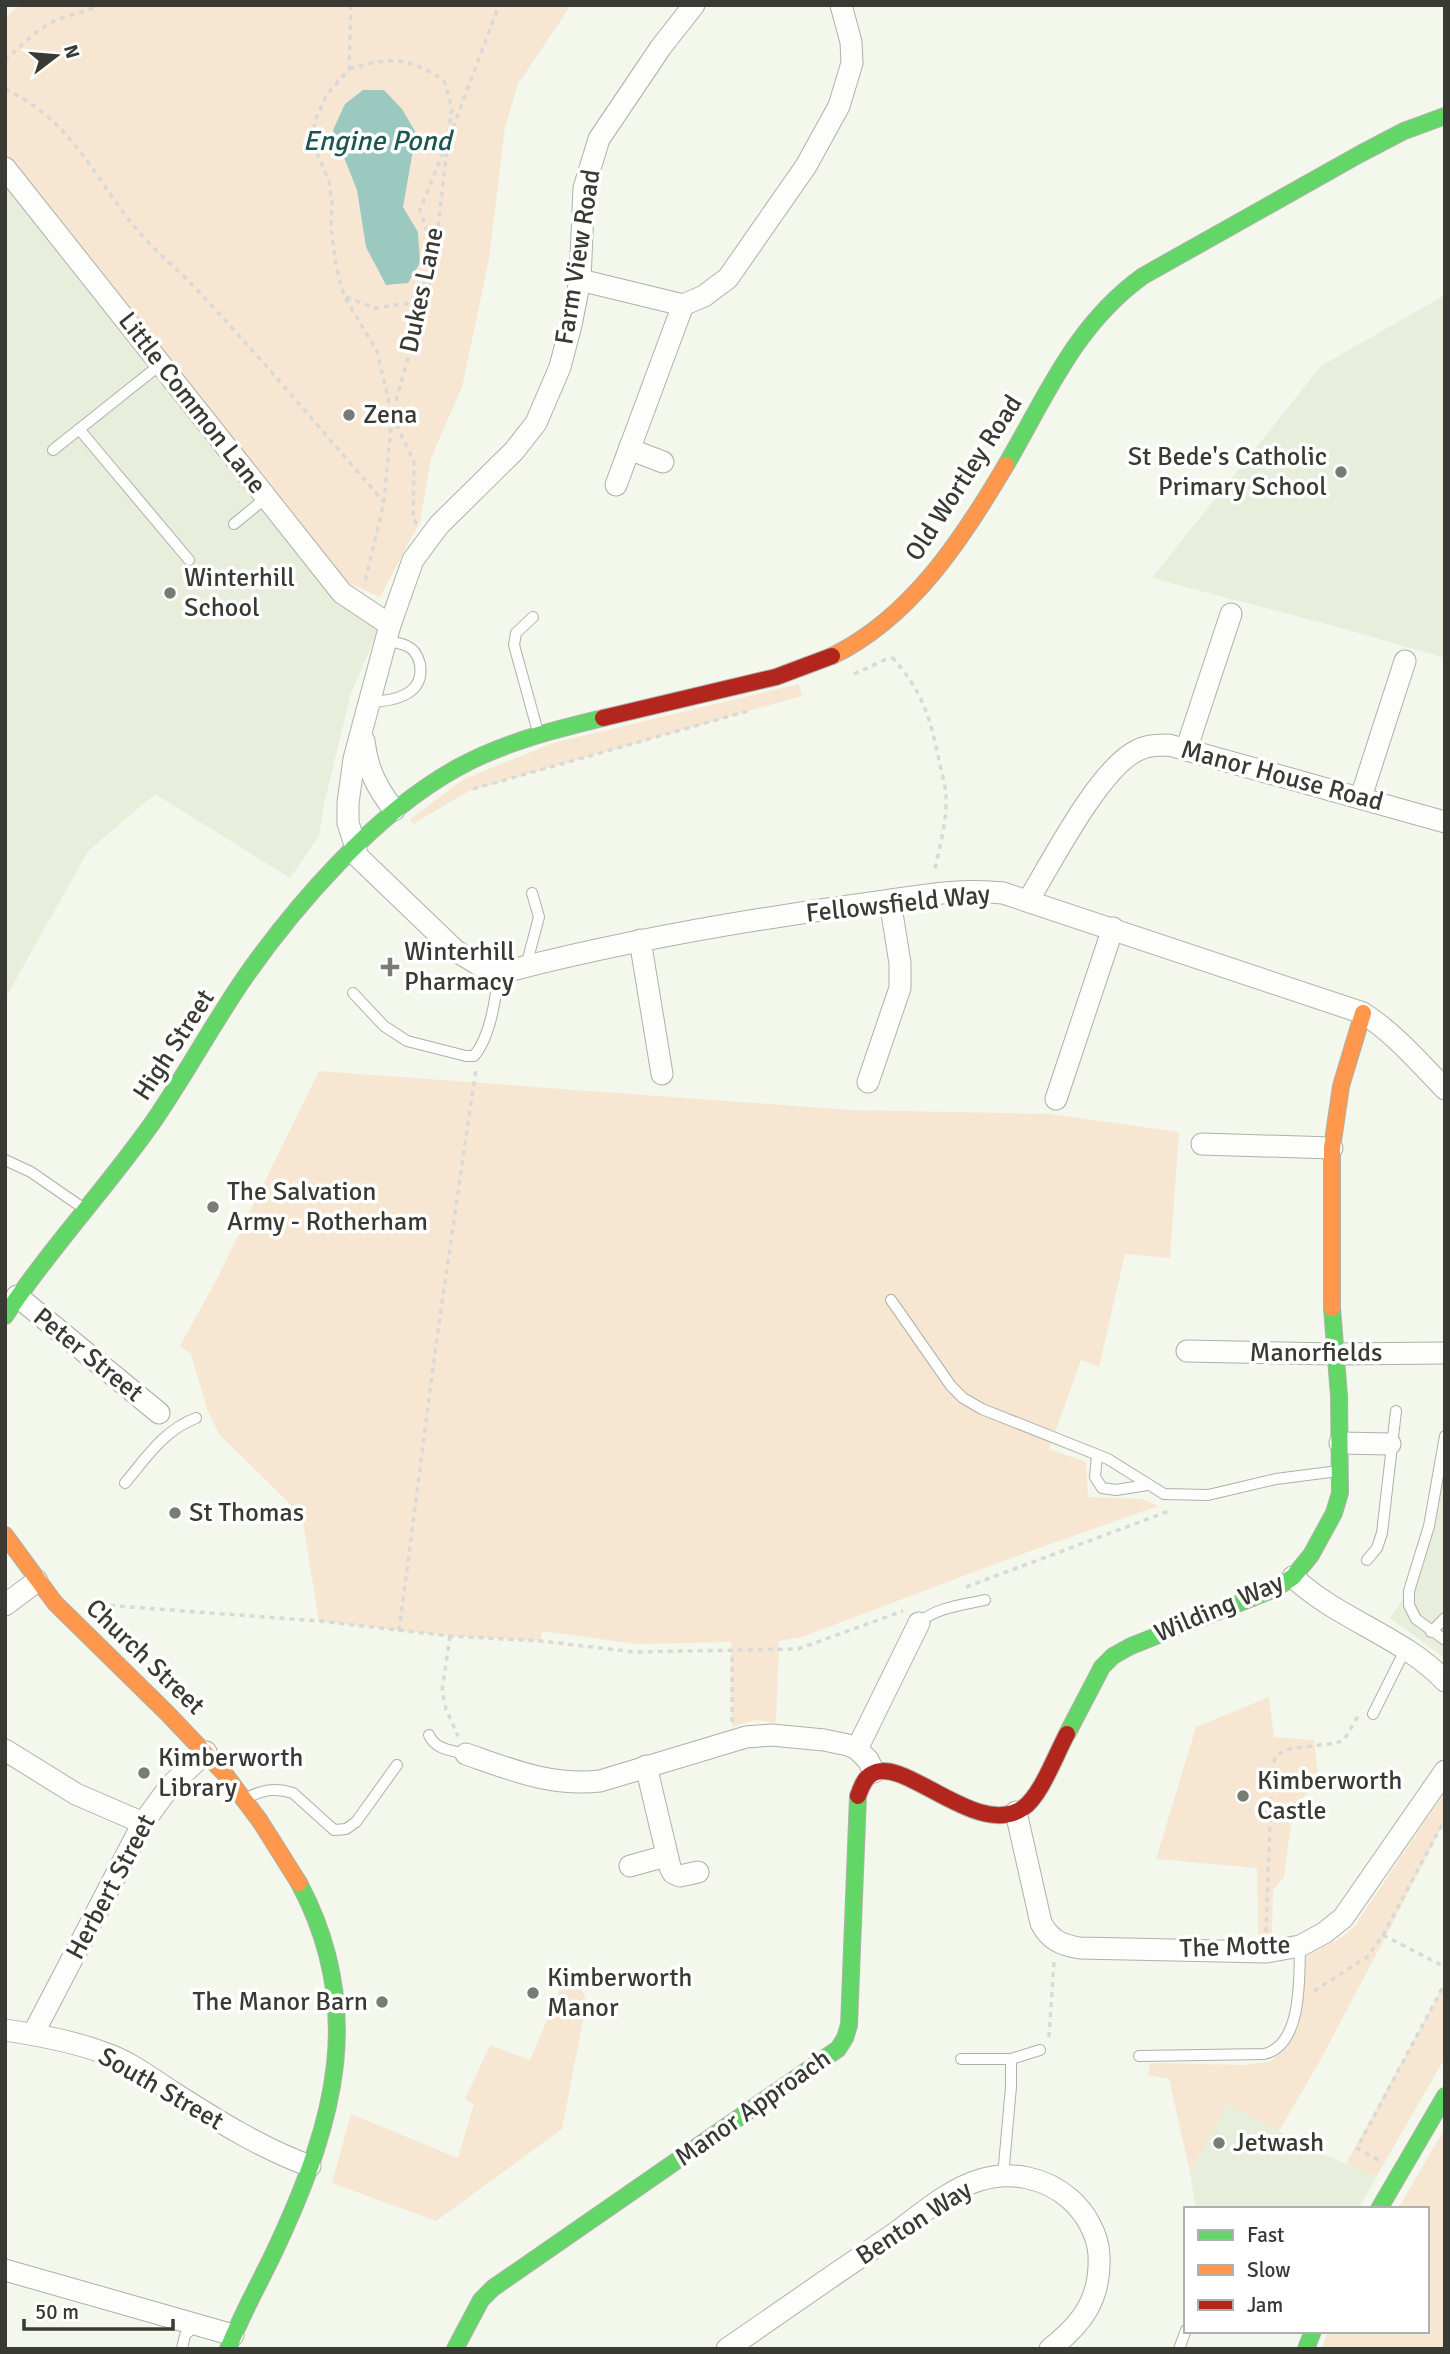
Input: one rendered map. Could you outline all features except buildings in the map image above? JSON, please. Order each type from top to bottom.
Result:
[{"type":"street","name":"Farm View Road","points":[[354,850],[348,823],[348,803],[354,759],[387,632],[414,560],[439,524],[514,451],[536,423],[560,367],[580,280],[584,188],[599,139],[660,47],[694,5]]},
{"type":"street","points":[[580,280],[683,305],[704,296],[728,278],[806,166],[839,106],[852,63],[852,42],[841,5]]},
{"type":"street","name":"Old Wortley Road","points":[[394,810],[456,768],[488,753],[539,736],[767,680],[839,653],[870,634],[926,582],[956,545],[1003,470],[1075,344],[1102,310],[1143,276],[1360,154],[1405,131],[1445,116]]},
{"type":"street","name":"Little Common Lane","points":[[5,169],[342,593],[387,632]]},
{"type":"street","points":[[616,485],[683,305]]},
{"type":"street","points":[[629,449],[663,462]]},
{"type":"street","points":[[1186,750],[1231,614]]},
{"type":"street","points":[[1361,797],[1405,661]]},
{"type":"street","name":"Farm View Road","points":[[363,732],[366,760],[372,778],[394,810]]},
{"type":"street","name":"Manor House Road","points":[[1028,901],[1099,785],[1117,764],[1137,750],[1153,745],[1169,745],[1445,822]]},
{"type":"street","name":"High Street","points":[[5,1316],[17,1296],[153,1123],[270,943],[312,892],[394,810]]},
{"type":"street","points":[[354,850],[456,951],[483,967],[499,971]]},
{"type":"street","name":"Fellowsfield Way","points":[[499,971],[640,940],[890,901],[974,891],[1003,893],[1363,1013],[1380,1024],[1445,1089]]},
{"type":"street","points":[[868,1082],[900,988],[900,963],[890,901]]},
{"type":"street","points":[[1056,1099],[1112,928]]},
{"type":"street","points":[[640,940],[662,1074]]},
{"type":"street","name":"Wilding Way","points":[[1016,1812],[1028,1805],[1036,1793],[1102,1667],[1113,1656],[1131,1646],[1275,1589],[1293,1577],[1311,1555],[1334,1513],[1339,1493],[1340,1443],[1339,1396],[1334,1354],[1332,1148],[1341,1086],[1363,1013]]},
{"type":"street","points":[[1202,1144],[1332,1148]]},
{"type":"street","name":"Peter Street","points":[[17,1296],[168,1420]]},
{"type":"street","name":"Manorfields","points":[[1187,1351],[1445,1353]]},
{"type":"street","points":[[1340,1443],[1390,1444]]},
{"type":"street","name":"Church Street","points":[[5,1535],[37,1581],[86,1635],[206,1752],[245,1799],[273,1839],[316,1916],[329,1953],[336,1988],[338,2027],[328,2108],[310,2166],[270,2262],[230,2342]]},
{"type":"street","points":[[1293,1577],[1321,1600],[1429,1666],[1445,1681]]},
{"type":"street","points":[[5,1605],[37,1581]]},
{"type":"street","points":[[857,1749],[916,1615]]},
{"type":"street","points":[[466,1754],[558,1783],[600,1781],[746,1737],[772,1735],[824,1740],[857,1749],[868,1760],[874,1772],[896,1772],[942,1797],[966,1806],[1002,1813],[1016,1812],[1041,1923],[1047,1935],[1060,1943]]},
{"type":"street","points":[[5,1750],[76,1794],[144,1824]]},
{"type":"street","name":"Herbert Street","points":[[15,2034],[144,1824],[170,1786],[206,1752]]},
{"type":"street","points":[[646,1766],[666,1856],[673,1873],[680,1876],[698,1872]]},
{"type":"street","name":"The Motte","points":[[1060,1943],[1080,1948],[1266,1952],[1300,1946],[1324,1933],[1343,1918],[1445,1771]]},
{"type":"street","name":"Manor Approach","points":[[455,2349],[481,2300],[494,2288],[838,2049],[849,2025],[858,1800],[865,1780],[874,1772]]},
{"type":"street","points":[[630,1866],[666,1856]]},
{"type":"street","name":"South Street","points":[[15,2034],[106,2053],[130,2065],[239,2134],[277,2154],[310,2166]]},
{"type":"street","points":[[1380,2207],[1445,2096]]},
{"type":"street","name":"Benton Way","points":[[727,2349],[949,2196],[981,2180],[1003,2176],[1022,2176],[1063,2193],[1077,2206],[1091,2227],[1099,2249],[1100,2273],[1086,2314],[1072,2332],[1050,2349]]},
{"type":"street","points":[[5,2270],[198,2323],[230,2342]]},
{"type":"lane","points":[[53,450],[161,364]]},
{"type":"lane","points":[[79,429],[189,560]]},
{"type":"lane","points":[[234,524],[267,498]]},
{"type":"lane","points":[[533,617],[516,633],[514,645],[539,736]]},
{"type":"lane","points":[[370,702],[399,698],[415,687],[421,674],[418,656],[409,646],[387,632]]},
{"type":"lane","points":[[526,966],[539,916],[532,893]]},
{"type":"lane","points":[[353,993],[384,1026],[407,1041],[474,1056],[480,1049],[492,1013],[499,971]]},
{"type":"lane","points":[[5,1160],[31,1172],[85,1210]]},
{"type":"lane","points":[[891,1300],[951,1386],[963,1398],[982,1409],[1124,1466],[1147,1485],[1164,1494],[1208,1495],[1276,1479],[1339,1471]]},
{"type":"lane","points":[[1367,1560],[1377,1548],[1382,1533],[1390,1444],[1396,1411]]},
{"type":"lane","points":[[125,1483],[155,1446],[168,1420],[196,1418]]},
{"type":"lane","points":[[1445,1436],[1429,1526],[1409,1591],[1409,1605],[1416,1619],[1445,1640]]},
{"type":"lane","points":[[1097,1455],[1095,1477],[1102,1488],[1116,1490],[1147,1485]]},
{"type":"lane","points":[[916,1615],[925,1617],[985,1600]]},
{"type":"lane","points":[[1431,1632],[1445,1618]]},
{"type":"lane","points":[[1373,1714],[1405,1650]]},
{"type":"lane","points":[[429,1735],[433,1744],[466,1754]]},
{"type":"lane","points":[[245,1799],[258,1792],[285,1790],[293,1793],[334,1830],[346,1829],[356,1822],[397,1765]]},
{"type":"lane","points":[[1139,2056],[1274,2052],[1284,2042],[1294,2020],[1300,1946]]},
{"type":"lane","points":[[961,2059],[1011,2059],[1040,2050]]},
{"type":"lane","points":[[1003,2176],[1012,2087],[1011,2059]]},
{"type":"lane","points":[[182,2349],[185,2335],[198,2323]]},
{"type":"path","points":[[5,61],[38,29],[98,5]]},
{"type":"path","points":[[349,69],[351,5]]},
{"type":"path","name":"Dukes Lane","points":[[392,415],[433,270],[447,141],[499,5]]},
{"type":"path","points":[[344,296],[375,308],[410,303],[433,270],[430,240],[420,210],[447,141],[452,108],[444,79],[420,65],[385,59],[349,69],[327,94],[315,121],[312,142],[329,181],[334,253],[344,296],[377,351],[392,415],[414,462],[413,519],[428,540]]},
{"type":"path","points":[[5,89],[50,117],[76,144],[138,230],[196,288],[384,502]]},
{"type":"path","points":[[358,605],[384,502],[392,415]]},
{"type":"path","points":[[870,634],[912,680],[923,699],[933,731],[946,796],[945,816],[929,896]]},
{"type":"path","points":[[849,677],[891,657]]},
{"type":"path","points":[[471,790],[753,710]]},
{"type":"path","points":[[399,1631],[437,1337],[480,1049]]},
{"type":"path","points":[[964,1588],[1176,1508]]},
{"type":"path","points":[[86,1604],[318,1621],[450,1636],[541,1640],[635,1651],[799,1649],[916,1615]]},
{"type":"path","points":[[450,1636],[442,1691],[446,1709],[466,1754]]},
{"type":"path","points":[[732,1651],[732,1741]]},
{"type":"path","points":[[1266,1952],[1272,1782],[1276,1755],[1289,1749],[1344,1740],[1359,1714]]},
{"type":"path","points":[[1297,2001],[1367,1957],[1383,1935],[1445,1819]]},
{"type":"path","points":[[1383,1935],[1445,1967]]},
{"type":"path","points":[[1040,2050],[1049,2042],[1060,1943]]},
{"type":"path","points":[[1400,2172],[1357,2148],[1445,1983]]},
{"type":"shaded area","points":[[20,5],[571,5],[518,84],[505,127],[489,259],[462,387],[431,458],[420,522],[380,597],[327,573],[5,168],[5,18]]},
{"type":"shaded area","name":"Winterhill School","points":[[5,187],[380,626],[351,693],[324,804],[319,836],[290,878],[155,794],[88,851],[5,999]]},
{"type":"shaded area","name":"St Bede's Catholic Primary School","points":[[1445,295],[1445,658],[1152,578],[1321,366]]},
{"type":"shaded area","points":[[799,684],[802,696],[471,790],[413,824],[410,819],[464,779],[553,743]]},
{"type":"shaded area","points":[[319,1071],[850,1110],[1050,1114],[1179,1132],[1170,1258],[1125,1254],[1099,1367],[1081,1360],[1049,1449],[1086,1462],[1088,1497],[1142,1499],[1158,1506],[802,1637],[779,1641],[776,1723],[755,1720],[732,1727],[731,1642],[637,1644],[542,1631],[541,1641],[450,1636],[319,1621],[302,1516],[219,1434],[207,1409],[191,1354],[180,1346],[219,1275]]},
{"type":"shaded area","points":[[1445,1436],[1445,1658],[1390,1618],[1409,1591]]},
{"type":"shaded area","points":[[1269,1697],[1274,1737],[1314,1740],[1319,1785],[1297,1802],[1292,1816],[1284,1877],[1273,1890],[1272,1934],[1258,1935],[1257,1868],[1156,1859],[1196,1727]]},
{"type":"shaded area","points":[[1442,1796],[1445,1797],[1445,1820],[1321,2059],[1279,2131],[1228,2104],[1190,2172],[1169,2079],[1148,2075],[1150,2063],[1248,2065],[1271,2061],[1285,2048],[1302,2008],[1305,1957],[1342,1937],[1354,1927]]},
{"type":"shaded area","points":[[564,1980],[581,1988],[587,2000],[562,2129],[436,2221],[332,2183],[351,2114],[458,2158],[474,2104],[465,2099],[490,2045],[530,2060]]},
{"type":"shaded area","points":[[1445,1983],[1445,2058],[1376,2177],[1346,2164]]},
{"type":"shaded area","points":[[1228,2104],[1314,2150],[1376,2177],[1359,2207],[1196,2207],[1190,2172]]},
{"type":"shaded area","points":[[1445,2128],[1445,2349],[1322,2349],[1327,2333],[1429,2333],[1429,2207],[1399,2207]]},
{"type":"water","name":"Engine Pond","points":[[363,90],[384,90],[402,109],[416,133],[403,207],[418,232],[420,263],[408,283],[386,285],[366,247],[357,190],[333,130],[345,104]]},
{"type":"traffic: fast","points":[[1006,465],[1064,363],[1099,316],[1119,295],[1143,276],[1360,154],[1404,131],[1445,116]]},
{"type":"traffic: fast","points":[[5,1316],[40,1266],[153,1122],[262,954],[338,863],[396,810],[457,768],[510,744],[603,718]]},
{"type":"traffic: fast","points":[[1067,1734],[1102,1667],[1113,1656],[1131,1646],[1275,1589],[1293,1577],[1311,1555],[1334,1513],[1340,1493],[1339,1396],[1332,1308]]},
{"type":"traffic: fast","points":[[455,2349],[481,2300],[493,2288],[838,2049],[849,2025],[858,1796]]},
{"type":"traffic: fast","points":[[228,2349],[278,2244],[315,2153],[335,2065],[337,2020],[332,1975],[320,1930],[299,1883]]},
{"type":"traffic: fast","points":[[1380,2207],[1445,2096]]},
{"type":"traffic: fast","points":[[1306,2349],[1312,2333]]},
{"type":"traffic: slow","points":[[832,656],[860,640],[886,620],[932,574],[972,520],[1006,465]]},
{"type":"traffic: slow","points":[[1332,1308],[1332,1148],[1341,1086],[1363,1013]]},
{"type":"traffic: slow","points":[[5,1535],[55,1603],[224,1773],[260,1821],[299,1883]]},
{"type":"traffic: jam","points":[[603,718],[776,677],[832,656]]},
{"type":"traffic: jam","points":[[858,1796],[869,1776],[886,1771],[902,1775],[963,1806],[984,1813],[1005,1815],[1030,1802],[1048,1774],[1067,1734]]},
{"type":"place","name":"Zena","points":[[349,415]]},
{"type":"place","name":"St Bede's Catholic Primary School","points":[[1341,472]]},
{"type":"place","name":"Winterhill School","points":[[170,593]]},
{"type":"place","name":"Winterhill Pharmacy","points":[[390,967]]},
{"type":"place","name":"The Salvation Army - Rotherham","points":[[213,1207]]},
{"type":"place","name":"St Thomas","points":[[175,1513]]},
{"type":"place","name":"Kimberworth Library","points":[[144,1773]]},
{"type":"place","name":"Kimberworth Castle","points":[[1243,1796]]},
{"type":"place","name":"Kimberworth Manor","points":[[533,1993]]},
{"type":"place","name":"The Manor Barn","points":[[382,2002]]},
{"type":"place","name":"Jetwash","points":[[1219,2143]]}]
